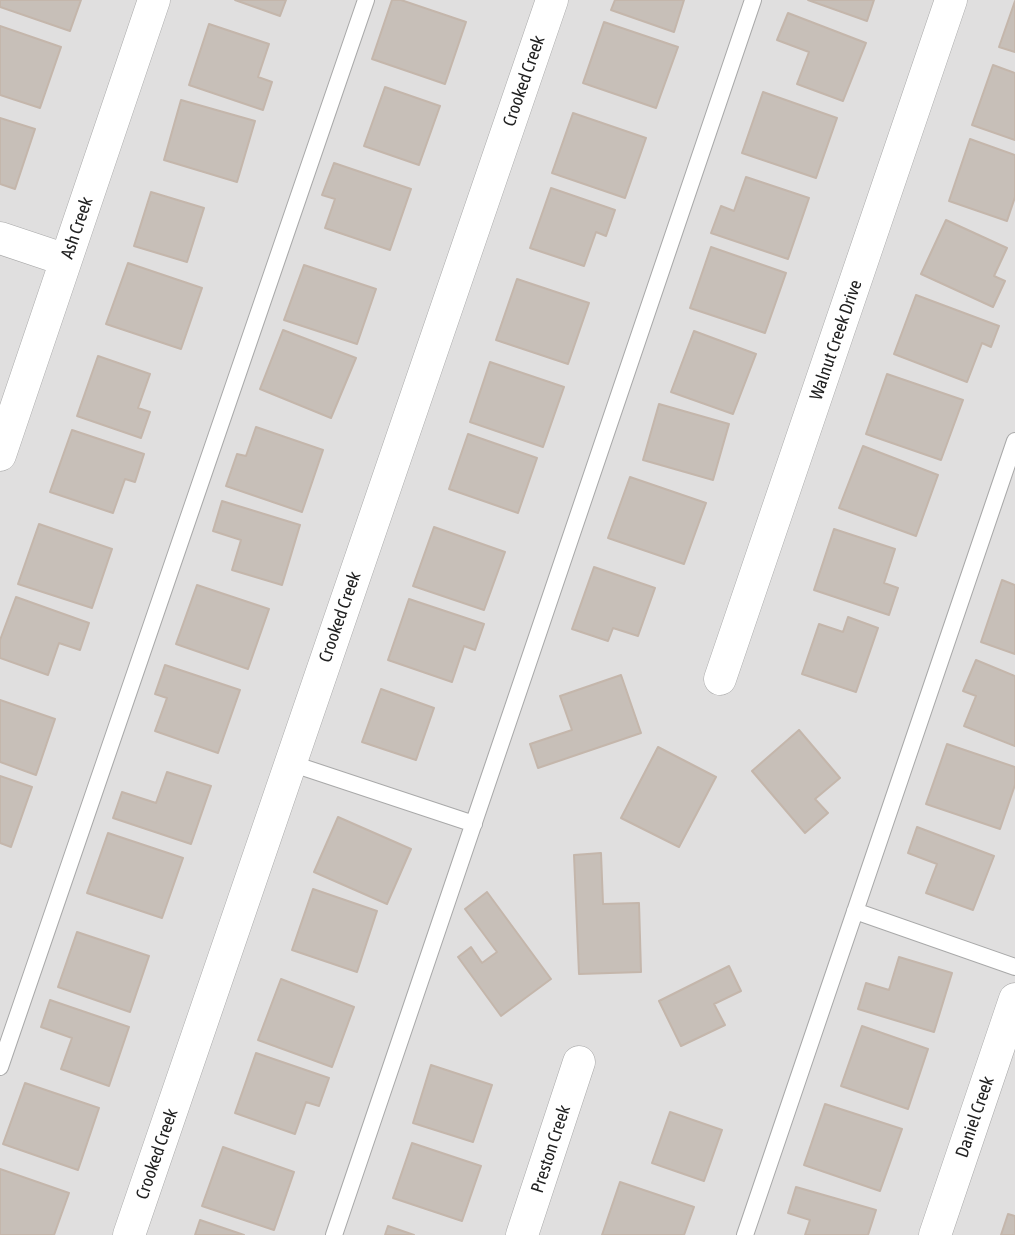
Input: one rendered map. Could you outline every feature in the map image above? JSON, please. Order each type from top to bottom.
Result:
[{"type":"street","name":"Ash Creek","points":[[0,455],[154,0]]},
{"type":"street","name":"Crooked Creek","points":[[129,1235],[552,0]]},
{"type":"street","name":"Walnut Creek Drive","points":[[720,679],[951,0]]},
{"type":"street","points":[[0,238],[66,260]]},
{"type":"street","name":"Daniel Creek","points":[[935,1235],[1015,999]]},
{"type":"street","name":"Preston Creek","points":[[522,1235],[579,1062]]},
{"type":"lane","points":[[0,1067],[366,0]]},
{"type":"lane","points":[[334,1235],[753,0]]},
{"type":"lane","points":[[745,1235],[1015,441]]},
{"type":"lane","points":[[290,764],[474,824]]},
{"type":"lane","points":[[855,911],[1015,967]]},
{"type":"shaded area","points":[[0,0],[1015,0],[1015,1235],[0,1235]]},
{"type":"building","points":[[0,0],[81,0],[70,31],[0,7]]},
{"type":"building","points":[[235,0],[286,0],[280,16]]},
{"type":"building","points":[[392,0],[401,0],[466,22],[445,84],[372,59]]},
{"type":"building","points":[[615,0],[684,0],[674,32],[611,10]]},
{"type":"building","points":[[808,0],[874,0],[867,21]]},
{"type":"building","points":[[1015,1],[1015,52],[999,47]]},
{"type":"building","points":[[788,13],[866,43],[843,101],[797,84],[809,52],[777,40]]},
{"type":"building","points":[[604,22],[678,47],[656,108],[583,83]]},
{"type":"building","points":[[209,24],[269,44],[258,77],[272,82],[263,110],[189,85]]},
{"type":"building","points":[[0,26],[61,47],[40,108],[0,95]]},
{"type":"building","points":[[993,65],[1015,73],[1015,140],[972,125]]},
{"type":"building","points":[[385,87],[440,106],[419,165],[364,146]]},
{"type":"building","points":[[763,92],[837,118],[816,178],[742,153]]},
{"type":"building","points":[[181,100],[255,121],[237,182],[164,160]]},
{"type":"building","points":[[573,113],[646,138],[625,198],[552,173]]},
{"type":"building","points":[[0,118],[35,129],[15,189],[0,184]]},
{"type":"building","points":[[970,139],[1015,155],[1015,197],[1007,221],[949,201]]},
{"type":"building","points":[[334,163],[411,189],[390,250],[325,228],[335,199],[322,195]]},
{"type":"building","points":[[746,177],[809,198],[788,259],[711,233],[721,206],[734,211]]},
{"type":"building","points":[[551,188],[615,210],[606,236],[596,232],[584,266],[530,248]]},
{"type":"building","points":[[151,192],[204,208],[187,262],[134,246]]},
{"type":"building","points":[[946,220],[1007,248],[994,276],[1005,281],[993,307],[921,274]]},
{"type":"building","points":[[711,247],[786,273],[765,333],[690,308]]},
{"type":"building","points":[[128,263],[202,288],[181,349],[106,324]]},
{"type":"building","points":[[304,265],[376,289],[357,344],[284,320]]},
{"type":"building","points":[[517,279],[589,303],[568,364],[496,340]]},
{"type":"building","points":[[916,295],[999,326],[991,347],[982,343],[967,382],[894,354]]},
{"type":"building","points":[[283,330],[356,358],[331,418],[260,389]]},
{"type":"building","points":[[694,331],[756,354],[733,414],[671,392]]},
{"type":"building","points":[[98,356],[150,374],[138,408],[150,412],[141,438],[77,416]]},
{"type":"building","points":[[490,362],[564,387],[543,447],[470,422]]},
{"type":"building","points":[[887,374],[963,400],[941,460],[866,434]]},
{"type":"building","points":[[659,404],[729,424],[713,480],[643,460]]},
{"type":"building","points":[[256,427],[323,450],[302,512],[226,486],[237,454],[246,456]]},
{"type":"building","points":[[72,430],[144,454],[135,482],[125,479],[113,513],[50,492]]},
{"type":"building","points":[[468,434],[537,458],[518,513],[449,489]]},
{"type":"building","points":[[863,446],[938,475],[916,536],[839,508]]},
{"type":"building","points":[[630,477],[706,503],[684,564],[608,538]]},
{"type":"building","points":[[222,501],[300,525],[282,585],[232,570],[241,540],[213,531]]},
{"type":"building","points":[[39,524],[112,549],[92,608],[18,584]]},
{"type":"building","points":[[434,527],[505,552],[484,610],[413,586]]},
{"type":"building","points":[[834,529],[895,549],[884,583],[898,588],[889,615],[814,590]]},
{"type":"building","points":[[594,567],[655,588],[638,636],[613,628],[608,641],[572,629]]},
{"type":"building","points":[[1002,580],[1015,585],[1015,654],[981,642]]},
{"type":"building","points":[[197,585],[269,609],[248,669],[176,644]]},
{"type":"building","points":[[16,597],[89,623],[80,650],[59,643],[48,675],[0,658],[0,640]]},
{"type":"building","points":[[409,599],[484,624],[475,650],[464,646],[452,682],[388,660]]},
{"type":"building","points":[[848,617],[878,628],[856,692],[802,674],[819,624],[843,632]]},
{"type":"building","points":[[976,660],[1015,676],[1015,746],[964,726],[976,696],[963,691]]},
{"type":"building","points":[[165,665],[240,690],[218,753],[155,731],[167,698],[155,694]]},
{"type":"building","points":[[621,675],[641,733],[538,768],[530,744],[572,730],[560,696]]},
{"type":"building","points":[[381,689],[434,708],[416,760],[362,742]]},
{"type":"building","points":[[0,700],[55,719],[36,775],[0,762]]},
{"type":"building","points":[[799,730],[840,778],[815,799],[828,813],[805,833],[752,771]]},
{"type":"building","points":[[947,744],[1015,767],[1015,785],[1000,829],[926,804]]},
{"type":"building","points":[[658,747],[716,777],[679,847],[621,818]]},
{"type":"building","points":[[167,772],[211,786],[191,844],[113,818],[122,792],[156,803]]},
{"type":"building","points":[[0,776],[32,787],[11,847],[0,843]]},
{"type":"building","points":[[338,817],[411,849],[387,904],[314,872]]},
{"type":"building","points":[[917,827],[994,856],[973,910],[926,893],[937,864],[908,853]]},
{"type":"building","points":[[108,833],[183,858],[162,918],[87,893]]},
{"type":"building","points":[[601,853],[603,904],[639,903],[641,972],[579,974],[574,855]]},
{"type":"building","points":[[313,889],[377,911],[357,972],[292,950]]},
{"type":"building","points":[[487,892],[551,979],[501,1016],[458,957],[471,947],[482,963],[497,952],[465,909]]},
{"type":"building","points":[[77,932],[149,956],[130,1012],[58,987]]},
{"type":"building","points":[[899,957],[952,973],[934,1032],[858,1009],[866,983],[889,990]]},
{"type":"building","points":[[729,966],[741,991],[714,1004],[725,1025],[681,1046],[659,1001]]},
{"type":"building","points":[[281,979],[354,1007],[332,1067],[258,1040]]},
{"type":"building","points":[[50,1000],[129,1027],[109,1086],[61,1069],[72,1038],[41,1027]]},
{"type":"building","points":[[862,1026],[928,1049],[908,1109],[841,1086]]},
{"type":"building","points":[[256,1053],[329,1078],[319,1106],[306,1102],[295,1134],[235,1113]]},
{"type":"building","points":[[431,1065],[492,1085],[473,1142],[413,1123]]},
{"type":"building","points":[[25,1083],[99,1108],[78,1170],[3,1144]]},
{"type":"building","points":[[825,1104],[902,1129],[880,1191],[804,1165]]},
{"type":"building","points":[[670,1112],[722,1130],[704,1181],[652,1163]]},
{"type":"building","points":[[412,1143],[481,1166],[462,1221],[393,1198]]},
{"type":"building","points":[[223,1147],[294,1172],[274,1230],[202,1206]]},
{"type":"building","points":[[0,1169],[69,1193],[54,1235],[0,1235]]},
{"type":"building","points":[[620,1182],[694,1207],[684,1235],[602,1235]]},
{"type":"building","points":[[796,1187],[876,1210],[868,1235],[805,1235],[810,1220],[788,1213]]},
{"type":"building","points":[[1008,1214],[1015,1216],[1015,1235],[1001,1235]]},
{"type":"building","points":[[200,1220],[244,1235],[195,1235]]},
{"type":"building","points":[[388,1226],[414,1235],[385,1235]]}]
